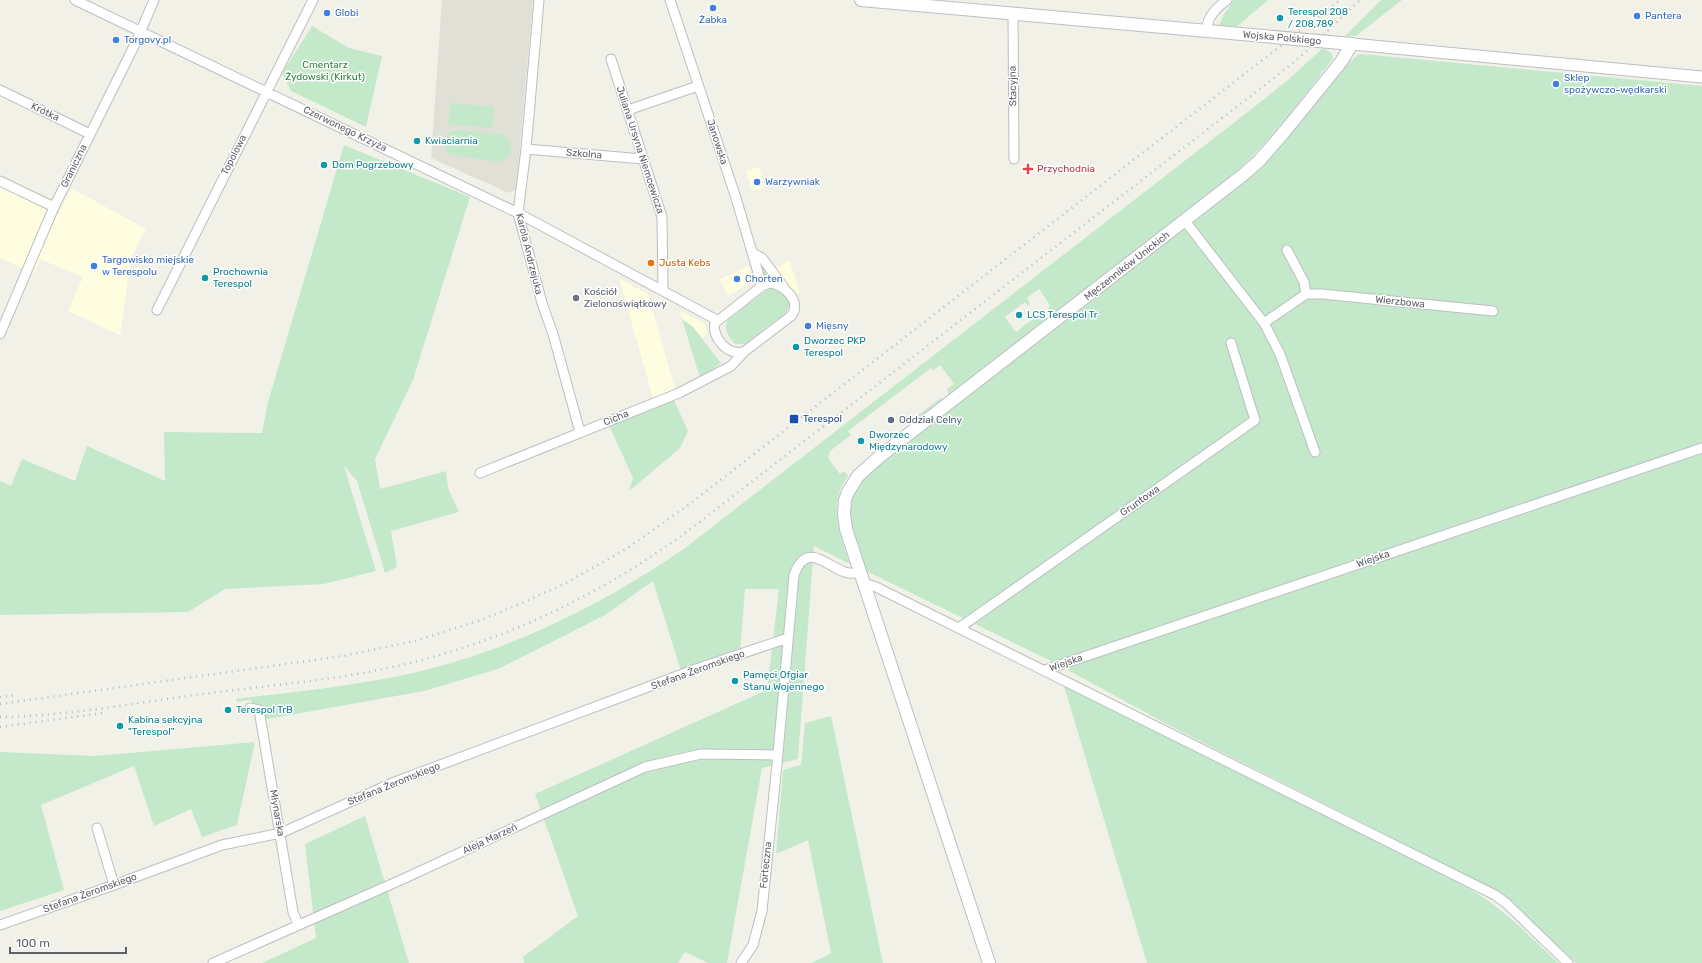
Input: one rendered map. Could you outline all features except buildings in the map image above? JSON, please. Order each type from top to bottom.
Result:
[{"type":"main road","name":"Wojska Polskiego","points":[[861,0],[1352,44]]},
{"type":"main road","name":"Męczenników Unickich","points":[[989,963],[859,569],[848,540],[844,514],[845,500],[848,492],[864,470],[1243,176],[1268,151],[1341,62],[1352,44]]},
{"type":"street","name":"Czerwonego Krzyża","points":[[75,0],[518,213],[663,289],[717,320]]},
{"type":"street","name":"Graniczna","points":[[0,334],[54,207],[137,40],[154,0]]},
{"type":"street","name":"Topolowa","points":[[156,310],[313,0]]},
{"type":"street","name":"Karola Andrzejuka","points":[[539,0],[526,149],[518,213],[542,303],[553,334],[580,432]]},
{"type":"street","name":"Janowska","points":[[670,0],[753,253],[762,286]]},
{"type":"street","points":[[1206,31],[1212,12],[1226,0]]},
{"type":"street","name":"Stacyjna","points":[[1013,14],[1014,159]]},
{"type":"street","name":"Wojska Polskiego","points":[[1352,44],[1702,77]]},
{"type":"street","name":"Juliana Ursyna Niemcewicza","points":[[611,59],[662,217],[663,289]]},
{"type":"street","points":[[628,110],[698,86]]},
{"type":"street","name":"Krótka","points":[[0,90],[90,134]]},
{"type":"street","name":"Szkolna","points":[[526,149],[643,159]]},
{"type":"street","points":[[0,182],[54,207]]},
{"type":"street","points":[[1185,221],[1264,322],[1280,354],[1315,452]]},
{"type":"street","points":[[1264,322],[1306,294],[1304,282],[1287,250]]},
{"type":"street","name":"Cicha","points":[[480,473],[679,393],[732,366],[745,351],[793,314],[795,308],[794,302],[762,258],[753,253]]},
{"type":"street","points":[[745,351],[735,353],[725,347],[715,331],[714,326],[717,320],[762,286],[773,283],[784,288]]},
{"type":"street","name":"Wierzbowa","points":[[1306,294],[1322,294],[1493,311]]},
{"type":"street","name":"Gruntowa","points":[[959,628],[1256,420],[1231,342]]},
{"type":"street","name":"Wiejska","points":[[1044,670],[1702,448]]},
{"type":"street","name":"Forteczna","points":[[741,963],[753,945],[762,911],[794,575],[801,561],[812,557],[850,574],[859,569]]},
{"type":"street","points":[[864,586],[870,585],[876,587],[1495,895],[1506,903],[1568,963]]},
{"type":"street","name":"Stefana Żeromskiego","points":[[0,925],[114,885],[222,844],[281,833],[392,782],[689,672],[788,638]]},
{"type":"street","name":"Młynarska","points":[[250,708],[259,710],[281,833],[293,912],[298,924]]},
{"type":"street","name":"Aleja Marzeń","points":[[213,963],[298,924],[403,879],[645,767],[701,754],[777,759]]},
{"type":"street","points":[[97,828],[114,885]]},
{"type":"shaded area","points":[[442,0],[533,0],[516,190],[509,193],[431,158]]},
{"type":"shaded area","points":[[759,167],[765,187],[752,191],[746,171]]},
{"type":"shaded area","name":"Targowisko miejskie w Terespolu","points":[[0,185],[58,214],[71,188],[146,229],[131,258],[120,335],[68,311],[83,277],[40,259],[34,274],[0,258]]},
{"type":"shaded area","points":[[789,260],[800,292],[796,295],[776,269]]},
{"type":"shaded area","points":[[748,266],[753,280],[728,296],[720,279]]},
{"type":"shaded area","points":[[619,278],[648,294],[675,389],[653,398]]},
{"type":"shaded area","points":[[680,311],[705,324],[707,334],[702,338],[693,327],[682,319]]},
{"type":"green space","points":[[1234,0],[1268,0],[1234,29],[1219,26],[1224,14]]},
{"type":"green space","points":[[1381,0],[1402,0],[1356,36],[1345,36]]},
{"type":"green space","name":"Cmentarz Żydowski (Kirkut)","points":[[312,26],[349,48],[382,56],[366,127],[291,91],[282,73]]},
{"type":"green space","points":[[1323,48],[1331,53],[1333,58],[1331,61],[1270,137],[1244,165],[1229,178],[1051,316],[1048,309],[1050,305],[1039,289],[1027,298],[1030,304],[1028,306],[1025,302],[1005,317],[1016,332],[1038,315],[1041,319],[1045,317],[1047,319],[949,395],[947,389],[954,384],[940,365],[933,371],[931,368],[848,431],[851,435],[830,451],[828,458],[840,474],[844,471],[848,476],[838,497],[837,520],[850,564],[814,546],[798,759],[762,768],[727,963],[708,963],[685,952],[678,963],[524,963],[523,957],[578,916],[535,794],[767,690],[779,589],[745,589],[740,651],[681,671],[653,581],[605,615],[498,669],[424,691],[262,720],[259,705],[252,706],[251,700],[237,702],[236,699],[335,687],[384,679],[433,668],[467,658],[500,647],[564,619],[626,586],[685,548],[1249,111],[1288,80]]},
{"type":"green space","points":[[1361,54],[1702,86],[1702,963],[1576,963],[1514,906],[1472,878],[1172,727],[1057,664],[864,570],[848,522],[851,497],[868,472],[1232,190],[1345,67],[1357,55]]},
{"type":"green space","points":[[450,103],[494,107],[492,128],[448,124]]},
{"type":"green space","points":[[456,130],[506,136],[511,144],[509,155],[498,162],[451,155],[445,148],[444,141],[448,134]]},
{"type":"green space","points":[[344,145],[470,197],[413,380],[375,459],[380,489],[446,471],[448,488],[459,512],[391,531],[397,567],[385,573],[357,481],[344,466],[376,571],[324,584],[225,589],[188,612],[0,615],[0,481],[11,486],[22,459],[75,481],[87,446],[165,481],[164,432],[262,433],[268,402]]},
{"type":"green space","points":[[759,261],[774,280],[764,281]]},
{"type":"green space","points":[[776,288],[781,291],[790,302],[787,312],[745,344],[735,344],[726,330],[728,320],[768,289]]},
{"type":"green space","points":[[682,319],[693,327],[721,363],[700,378]]},
{"type":"green space","points":[[672,396],[688,431],[680,448],[629,491],[633,478],[607,421]]},
{"type":"green space","points":[[941,398],[942,400],[914,421],[913,419]]},
{"type":"green space","points":[[1064,686],[1468,888],[1504,913],[1558,963],[1147,963]]},
{"type":"green space","points":[[831,716],[883,963],[812,963],[831,953],[808,840],[776,854],[783,770],[801,765],[805,723]]},
{"type":"green space","points":[[255,742],[237,825],[202,837],[191,809],[154,826],[134,766],[41,805],[64,890],[0,911],[0,752],[95,756]]},
{"type":"green space","points":[[365,816],[409,963],[262,963],[316,938],[305,844]]},
{"type":"railway","points":[[0,704],[343,656],[415,641],[481,620],[564,584],[626,549],[687,506],[1340,0]]},
{"type":"railway","points":[[0,717],[76,712],[202,694],[305,682],[381,670],[446,653],[484,640],[522,626],[559,609],[630,570],[697,524],[1270,81],[1300,57],[1360,0]]},
{"type":"railway","points":[[0,697],[16,695]]},
{"type":"railway","points":[[0,727],[103,713]]},
{"type":"place","name":"Żabka","points":[[713,8]]},
{"type":"place","name":"Globi","points":[[327,13]]},
{"type":"place","name":"Pantera","points":[[1637,16]]},
{"type":"place","name":"Terespol 208 / 208,789","points":[[1280,18]]},
{"type":"place","name":"Torgovy.pl","points":[[116,40]]},
{"type":"place","name":"Sklep spożywczo-wędkarski","points":[[1556,84]]},
{"type":"place","name":"Kwiaciarnia","points":[[417,141]]},
{"type":"place","name":"Dom Pogrzebowy","points":[[324,165]]},
{"type":"place","name":"Przychodnia","points":[[1028,169]]},
{"type":"place","name":"Warzywniak","points":[[757,182]]},
{"type":"place","name":"Justa Kebs","points":[[651,263]]},
{"type":"place","name":"Targowisko miejskie w Terespolu","points":[[94,266]]},
{"type":"place","name":"Prochownia Terespol","points":[[205,278]]},
{"type":"place","name":"Chorten","points":[[737,279]]},
{"type":"place","name":"Kościół Zielonoświątkowy","points":[[576,298]]},
{"type":"place","name":"LCS Terespol Tr","points":[[1019,315]]},
{"type":"place","name":"Mięsny","points":[[808,326]]},
{"type":"place","name":"Dworzec PKP Terespol","points":[[796,347]]},
{"type":"place","name":"Terespol","points":[[794,419]]},
{"type":"place","name":"Oddział Celny","points":[[891,420]]},
{"type":"place","name":"Dworzec Międzynarodowy","points":[[861,441]]},
{"type":"place","name":"Pamęci Ofgiar Stanu Wojennego","points":[[735,681]]},
{"type":"place","name":"Terespol TrB","points":[[228,710]]},
{"type":"place","name":"Kabina sekcyjna \"Terespol\"","points":[[120,726]]}]
